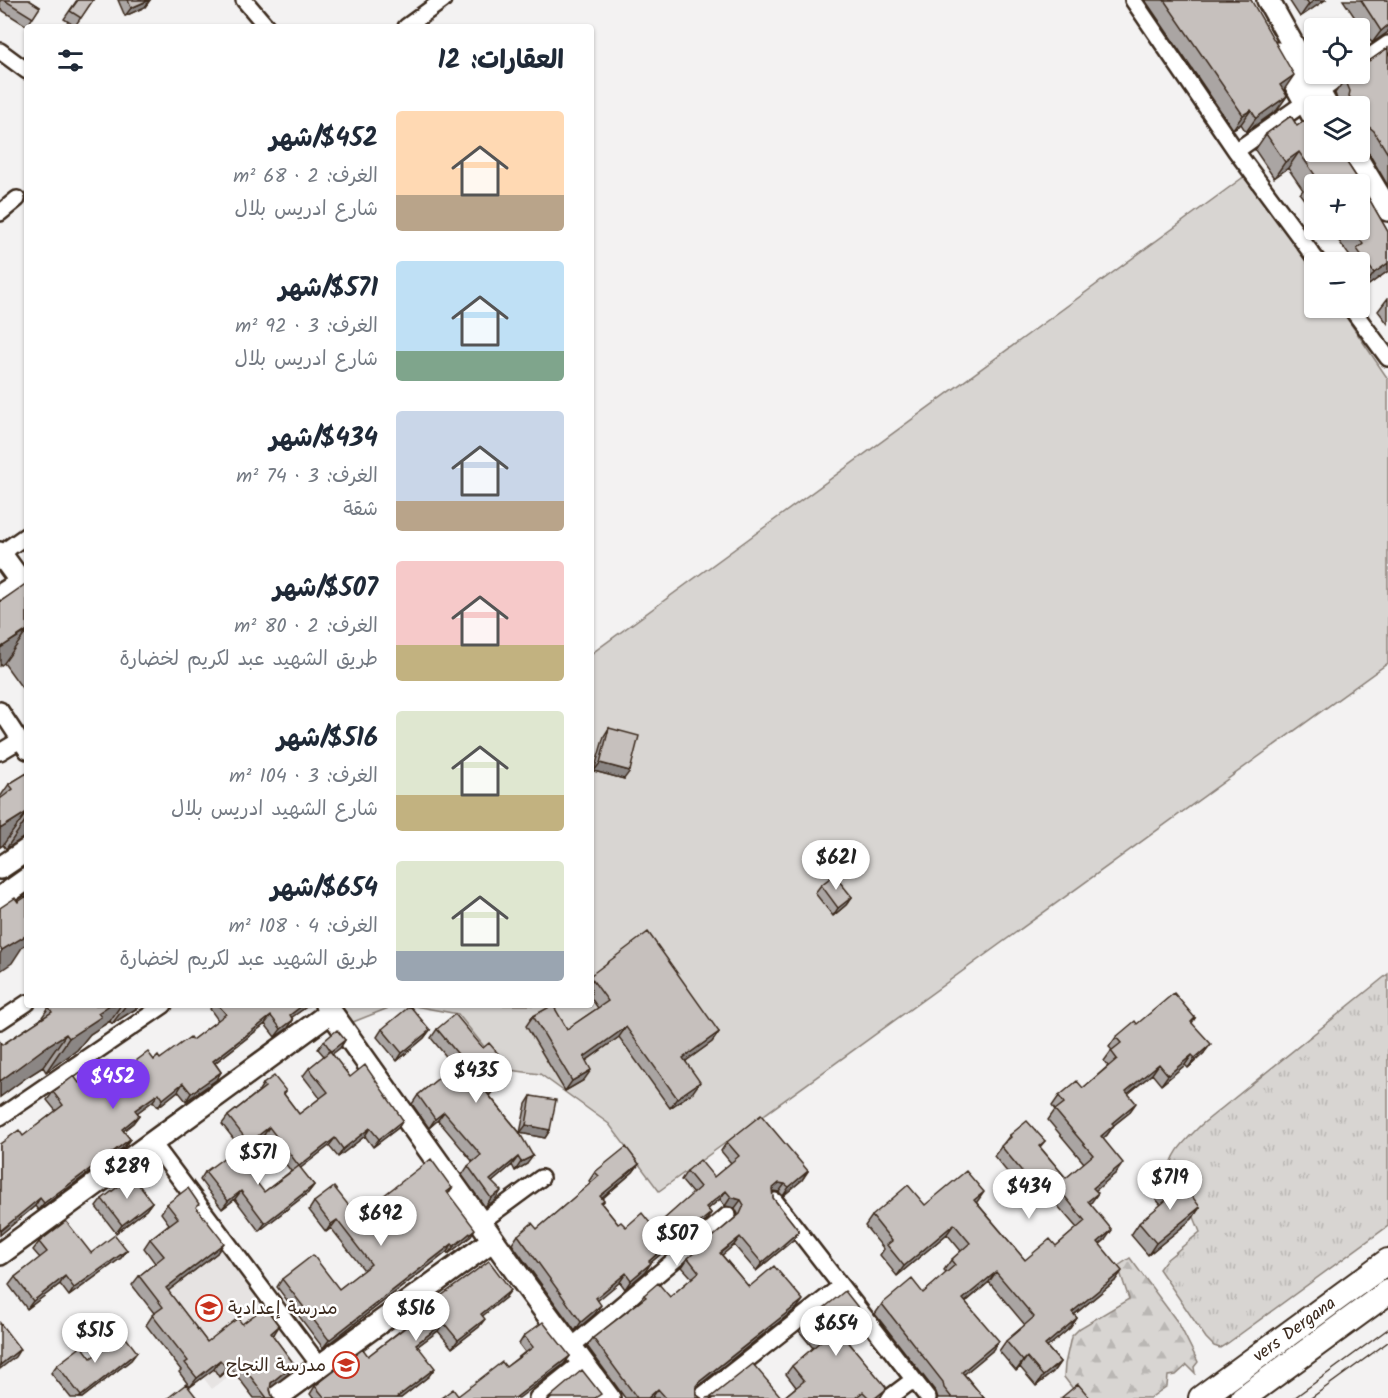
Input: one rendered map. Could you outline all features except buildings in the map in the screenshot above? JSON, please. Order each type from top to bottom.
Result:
[{"type":"main road","points":[[1249,0],[1311,96]]},
{"type":"main road","points":[[1268,0],[1312,96]]},
{"type":"main road","points":[[1359,162],[1388,210]]},
{"type":"main road","points":[[1370,212],[1382,232]]},
{"type":"main road","points":[[1,557],[23,585]]},
{"type":"main road","points":[[0,868],[24,852]]},
{"type":"main road","points":[[0,898],[24,881]]},
{"type":"main road","points":[[0,1254],[329,1008],[609,1398]]},
{"type":"main road","points":[[284,1396],[320,1366],[494,1240]]},
{"type":"main road","name":"vers Dergana","points":[[1201,1398],[1388,1261]]},
{"type":"main road","points":[[1243,1398],[1388,1292]]},
{"type":"main road","points":[[1318,1311],[1319,1326],[1329,1335]]},
{"type":"street","points":[[244,0],[264,24]]},
{"type":"street","points":[[410,24],[443,0]]},
{"type":"street","points":[[1132,0],[1236,151],[1311,252]]},
{"type":"street","points":[[1370,56],[1388,44]]},
{"type":"street","points":[[0,51],[24,69]]},
{"type":"street","points":[[1324,96],[1335,84]]},
{"type":"street","points":[[1236,151],[1304,111]]},
{"type":"street","points":[[0,213],[17,199]]},
{"type":"street","points":[[1358,318],[1388,358]]},
{"type":"street","points":[[1,557],[24,537]]},
{"type":"street","points":[[0,592],[23,585]]},
{"type":"street","points":[[0,710],[23,745],[0,752]]},
{"type":"street","points":[[0,1021],[24,1005]]},
{"type":"street","points":[[0,1117],[160,1008]]},
{"type":"street","points":[[152,1142],[320,1366]]},
{"type":"street","points":[[481,1222],[541,1178]]},
{"type":"street","points":[[776,1201],[928,1398]]},
{"type":"street","points":[[537,1398],[577,1354],[728,1215]]},
{"type":"street","points":[[699,1398],[841,1286]]},
{"type":"street","points":[[889,1398],[913,1380]]},
{"type":"shaded area","name":"مدرسة إعدادية","points":[[206,1228],[286,1332],[212,1389],[132,1285]]},
{"type":"green space","points":[[1249,173],[1304,254],[1304,318],[1347,318],[1388,379],[1388,663],[659,1191],[609,1124],[540,1074],[502,1069],[458,1014],[425,1008],[594,1008],[594,652]]},
{"type":"green space","points":[[1388,974],[1388,1226],[1228,1343],[1220,1348],[1214,1346],[1206,1338],[1159,1269],[1165,1261],[1200,1232],[1192,1212],[1167,1177],[1175,1154],[1201,1125]]},
{"type":"green space","points":[[337,1008],[388,1008],[348,1024]]},
{"type":"green space","points":[[1130,1258],[1179,1324],[1198,1362],[1194,1367],[1195,1373],[1187,1365],[1176,1375],[1168,1376],[1167,1386],[1150,1398],[1080,1398],[1064,1377],[1071,1337],[1080,1328],[1129,1299],[1118,1266]]},
{"type":"tram line","points":[[1294,1398],[1388,1329]]},
{"type":"tram line","points":[[1311,1398],[1388,1342]]},
{"type":"place","name":"مدرسة إعدادية","points":[[209,1308]]},
{"type":"place","name":"مدرسة النجاح","points":[[346,1365]]}]
